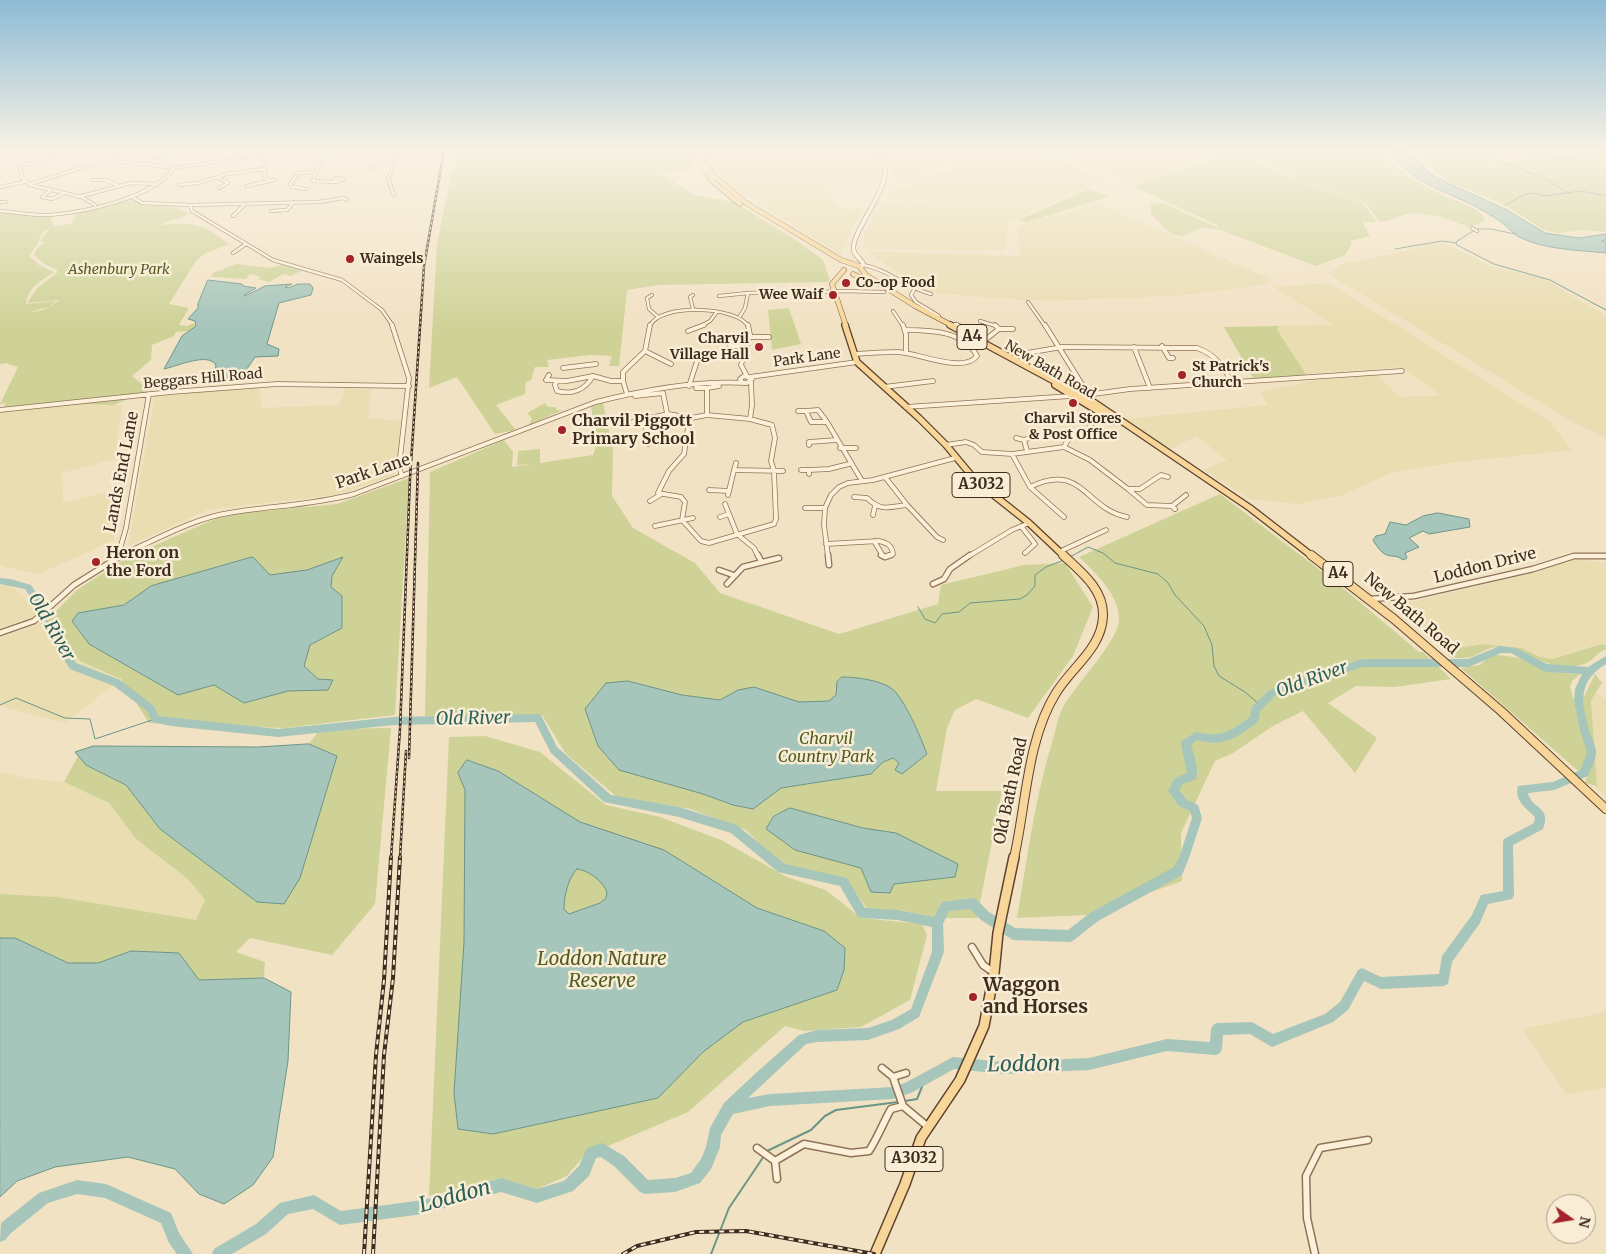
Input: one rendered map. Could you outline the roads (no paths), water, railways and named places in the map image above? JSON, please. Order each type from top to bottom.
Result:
[{"type":"main road","name":"A4","points":[[749,209],[838,263],[851,274]]},
{"type":"main road","name":"A4","points":[[757,209],[840,260],[862,266]]},
{"type":"main road","points":[[838,276],[859,272],[862,266],[853,250],[853,241],[872,209]]},
{"type":"main road","points":[[854,265],[846,266],[833,281],[833,291],[857,362]]},
{"type":"main road","name":"New Bath Road","points":[[862,266],[866,275],[915,306],[1081,395],[1250,508],[1370,599],[1423,643],[1564,768],[1606,809]]},
{"type":"main road","name":"New Bath Road","points":[[851,274],[1058,387],[1063,393],[1131,428]]},
{"type":"main road","name":"A3032","points":[[857,362],[906,407]]},
{"type":"main road","name":"Old Bath Road","points":[[874,1254],[927,1126],[960,1080],[984,1026],[994,973],[998,933],[1019,836],[1024,796],[1044,714],[1057,692],[1088,653],[1098,636],[1103,619],[1101,600],[1094,586],[1029,523],[976,481],[946,445],[906,407]]},
{"type":"street","points":[[0,211],[52,214],[78,209]]},
{"type":"street","points":[[191,209],[273,260],[342,280],[382,310],[393,326],[409,378],[399,467],[402,476]]},
{"type":"street","points":[[228,213],[234,214],[240,209]]},
{"type":"street","points":[[271,211],[292,210]]},
{"type":"street","points":[[1472,228],[1477,231]]},
{"type":"street","points":[[233,253],[246,244]]},
{"type":"street","points":[[862,266],[876,267],[914,290],[931,294]]},
{"type":"street","points":[[875,281],[897,281]]},
{"type":"street","points":[[914,290],[912,294],[916,302],[939,317],[985,340],[999,329]]},
{"type":"street","points":[[804,293],[833,291],[884,292]]},
{"type":"street","points":[[740,316],[745,308],[748,293]]},
{"type":"street","points":[[719,294],[774,294]]},
{"type":"street","points":[[652,295],[646,296],[649,311],[657,316],[693,310],[740,316],[748,324],[750,330],[749,338],[741,361],[750,389],[752,405],[750,419]]},
{"type":"street","points":[[684,296],[691,296],[693,310]]},
{"type":"street","points":[[1028,302],[1039,316],[1088,394]]},
{"type":"street","points":[[893,312],[898,316],[906,330],[906,352]]},
{"type":"street","points":[[688,330],[698,329],[711,322],[716,313]]},
{"type":"street","points":[[627,394],[623,381],[624,370],[645,351],[649,326],[657,316]]},
{"type":"street","points":[[980,321],[994,324],[999,329],[1013,330]]},
{"type":"street","points":[[855,354],[879,351],[906,352],[958,364],[974,360],[977,356],[972,346],[946,333],[930,330],[906,330]]},
{"type":"street","points":[[749,338],[767,338]]},
{"type":"street","points":[[730,346],[745,346]]},
{"type":"street","points":[[1162,346],[1169,358]]},
{"type":"street","points":[[1028,353],[1059,348],[1183,346],[1206,350],[1225,370],[1232,383]]},
{"type":"street","points":[[1134,347],[1139,357],[1142,372],[1150,388]]},
{"type":"street","points":[[645,351],[655,355],[665,364],[671,364]]},
{"type":"street","points":[[689,386],[699,353],[705,354]]},
{"type":"street","name":"Park Lane","points":[[0,633],[27,625],[41,616],[74,585],[122,554],[213,517],[238,511],[323,502],[354,494],[576,408],[627,394],[729,382],[857,362]]},
{"type":"street","points":[[563,368],[596,364]]},
{"type":"street","points":[[662,368],[665,364]]},
{"type":"street","points":[[574,366],[577,378]]},
{"type":"street","points":[[1072,396],[1150,388],[1402,370]]},
{"type":"street","points":[[549,375],[546,380],[557,381],[593,376],[612,381],[623,381]]},
{"type":"street","points":[[557,381],[555,385],[557,391],[572,392],[584,388],[593,376]]},
{"type":"street","points":[[897,380],[900,384]]},
{"type":"street","points":[[884,387],[925,380],[933,381]]},
{"type":"street","name":"Beggars Hill Road","points":[[0,410],[34,404],[114,399],[149,394],[277,384],[409,386]]},
{"type":"street","points":[[696,388],[719,386]]},
{"type":"street","points":[[1058,387],[1081,395]]},
{"type":"street","points":[[707,388],[707,415]]},
{"type":"street","points":[[635,396],[671,392]]},
{"type":"street","points":[[664,393],[667,413]]},
{"type":"street","points":[[906,407],[1063,393]]},
{"type":"street","name":"Lands End Lane","points":[[122,554],[120,549],[128,520],[149,394]]},
{"type":"street","points":[[798,411],[818,410],[834,432],[849,464],[862,481]]},
{"type":"street","points":[[806,411],[811,422],[827,422]]},
{"type":"street","points":[[633,422],[667,413],[691,418],[707,415],[750,419],[772,425],[775,438],[771,461],[774,471],[777,511],[774,524],[709,543],[701,541],[682,520]]},
{"type":"street","points":[[660,495],[658,493],[664,480],[684,454],[691,418]]},
{"type":"street","points":[[1086,418],[1094,431]]},
{"type":"street","points":[[646,420],[648,444]]},
{"type":"street","points":[[1064,447],[1065,439],[1073,433],[1094,431],[1114,436]]},
{"type":"street","points":[[1016,438],[1026,439],[1027,452]]},
{"type":"street","points":[[809,442],[837,440]]},
{"type":"street","points":[[946,445],[967,440],[975,444],[982,452],[1012,454],[1064,447],[1097,460],[1147,505],[1173,507],[1186,495]]},
{"type":"street","points":[[840,448],[856,448]]},
{"type":"street","points":[[1012,454],[1030,486],[1049,508],[1064,517]]},
{"type":"street","points":[[829,565],[824,525],[825,508],[831,495],[839,487],[848,483],[885,477],[955,458]]},
{"type":"street","points":[[709,490],[729,493],[736,463]]},
{"type":"street","points":[[801,470],[809,472],[849,464]]},
{"type":"street","points":[[734,470],[784,471]]},
{"type":"street","points":[[1160,470],[1161,475]]},
{"type":"street","points":[[1128,489],[1140,489],[1161,475],[1168,477]]},
{"type":"street","points":[[885,477],[937,540],[943,540]]},
{"type":"street","points":[[1030,486],[1066,477],[1109,513],[1127,517]]},
{"type":"street","points":[[650,501],[660,495],[681,497],[685,502],[682,520]]},
{"type":"street","points":[[854,497],[868,498],[875,506],[883,508],[907,505]]},
{"type":"street","points":[[725,504],[737,534],[754,548],[761,561]]},
{"type":"street","points":[[873,515],[875,506]]},
{"type":"street","points":[[804,508],[825,508]]},
{"type":"street","points":[[720,517],[728,514]]},
{"type":"street","points":[[655,526],[693,518]]},
{"type":"street","points":[[933,584],[944,579],[950,569],[976,551],[1029,523]]},
{"type":"street","points":[[1021,526],[1034,544],[1025,553]]},
{"type":"street","points":[[1061,554],[1106,530]]},
{"type":"street","points":[[1098,535],[1103,539]]},
{"type":"street","points":[[826,544],[874,541],[885,542],[890,545],[893,554],[885,557],[874,541]]},
{"type":"street","name":"Loddon Drive","points":[[1370,599],[1414,596],[1533,569],[1574,556],[1606,556]]},
{"type":"street","points":[[727,584],[733,575],[743,567],[779,558]]},
{"type":"street","points":[[719,570],[733,575]]},
{"type":"street","points":[[972,946],[983,966],[994,973]]},
{"type":"street","points":[[882,1068],[894,1080],[903,1105],[927,1126]]},
{"type":"street","points":[[894,1080],[906,1073]]},
{"type":"street","points":[[775,1161],[804,1144],[851,1153],[868,1151],[880,1135],[883,1123],[891,1110],[903,1105]]},
{"type":"street","points":[[1315,1254],[1307,1218],[1306,1176],[1320,1148],[1368,1140]]},
{"type":"street","points":[[757,1148],[775,1161],[777,1179]]},
{"type":"water","points":[[1479,209],[1504,209],[1545,233],[1579,238],[1606,234],[1606,240],[1602,241],[1606,243],[1606,253],[1540,245],[1519,237],[1500,221]]},
{"type":"water","points":[[208,280],[242,284],[243,286],[256,288],[245,296],[265,286],[292,284],[285,287],[288,288],[298,284],[310,284],[313,288],[311,295],[279,303],[267,344],[279,349],[278,356],[255,357],[240,379],[214,380],[216,365],[212,361],[206,360],[192,361],[164,369],[182,336],[196,326],[195,321],[188,319],[198,308]]},
{"type":"water","points":[[1438,513],[1469,519],[1470,527],[1429,534],[1423,531],[1409,538],[1419,547],[1405,553],[1407,558],[1403,560],[1385,554],[1373,540],[1376,536],[1385,534],[1390,522],[1406,525],[1423,516]]},
{"type":"water","points":[[253,557],[270,575],[307,570],[343,557],[332,576],[331,587],[342,596],[342,628],[310,645],[304,666],[318,679],[333,680],[328,690],[288,691],[244,703],[214,685],[178,695],[89,644],[72,621],[78,613],[124,605],[151,586]]},
{"type":"water","name":"Charvil Country Park","points":[[842,677],[867,680],[891,688],[907,709],[927,754],[902,774],[895,770],[899,763],[893,758],[883,762],[871,774],[781,788],[753,809],[733,805],[703,794],[619,770],[598,746],[585,709],[606,683],[628,681],[682,695],[720,700],[738,690],[754,687],[799,702],[829,701],[836,695],[837,682]]},
{"type":"water","points":[[309,744],[337,756],[300,878],[284,904],[257,902],[160,829],[126,785],[86,765],[75,752],[93,746],[258,747]]},
{"type":"water","name":"Loddon Nature Reserve","points":[[467,760],[498,771],[580,822],[664,850],[757,908],[824,931],[845,948],[844,970],[837,990],[743,1022],[703,1052],[658,1098],[493,1134],[458,1129],[454,1093],[464,942],[465,790],[458,773]],"holes":[[[577,869],[591,874],[602,884],[607,892],[606,898],[600,903],[569,914],[564,909],[567,887]]]},
{"type":"water","points":[[790,808],[863,828],[896,833],[958,864],[955,877],[894,884],[890,893],[871,892],[861,868],[795,850],[766,829],[773,817]]},
{"type":"water","points":[[0,938],[15,938],[68,963],[98,963],[131,951],[179,953],[199,980],[264,978],[291,992],[288,1061],[273,1157],[253,1185],[224,1204],[199,1194],[175,1169],[128,1157],[55,1167],[17,1181],[0,1197]]},
{"type":"waterway","points":[[1477,229],[1491,229],[1515,234]]},
{"type":"waterway","points":[[1473,231],[1456,242],[1457,245],[1494,264],[1550,280],[1606,310]]},
{"type":"waterway","points":[[1395,249],[1442,241],[1456,243]]},
{"type":"waterway","points":[[1070,557],[1088,547],[1103,553],[1115,563],[1158,574],[1168,583],[1175,595],[1204,626],[1212,645],[1214,666],[1219,676],[1245,692],[1260,705]]},
{"type":"waterway","points":[[918,607],[925,619],[935,623],[942,614],[959,612],[970,603],[1020,599],[1027,595],[1035,586],[1035,575],[1046,567],[1064,560]]},
{"type":"waterway","name":"Old River","points":[[0,581],[28,587],[40,605],[41,616],[73,666],[117,683],[151,709],[155,719],[278,733],[394,721],[538,718],[554,750],[608,799],[679,812],[734,829],[782,868],[843,882],[862,913],[898,915],[937,923]]},
{"type":"waterway","name":"Old River","points":[[937,923],[946,906],[972,903],[985,916],[1013,934],[1070,936],[1094,917],[1178,871],[1197,818],[1194,808],[1183,803],[1173,791],[1179,781],[1192,776],[1186,743],[1196,736],[1206,739],[1221,739],[1234,734],[1255,719],[1255,710],[1272,693],[1362,663],[1469,663],[1500,649],[1513,650],[1545,668],[1588,671]]},
{"type":"waterway","name":"Loddon","points":[[729,1108],[770,1100],[893,1093],[907,1089],[953,1063],[1004,1068],[1089,1064],[1167,1045],[1216,1049],[1217,1029],[1252,1028],[1272,1041],[1329,1018],[1344,1006],[1362,974],[1381,983],[1444,980],[1446,960],[1476,919],[1485,899],[1508,895],[1508,842],[1539,826],[1540,815],[1524,800],[1522,789],[1554,786],[1584,773],[1592,753],[1580,713],[1580,689],[1584,678],[1593,668],[1606,660]]},
{"type":"waterway","points":[[0,705],[16,698],[65,718],[90,719],[95,739],[155,719]]},
{"type":"waterway","name":"Old River","points":[[729,1108],[761,1076],[803,1039],[817,1036],[868,1034],[895,1025],[915,1013],[938,952],[937,923]]},
{"type":"waterway","points":[[905,1101],[917,1099],[926,1077]]},
{"type":"waterway","points":[[767,1151],[811,1130],[825,1116],[836,1110],[898,1102]]},
{"type":"waterway","name":"Loddon","points":[[219,1254],[261,1229],[285,1208],[314,1202],[340,1218],[423,1207],[501,1185],[537,1196],[568,1186],[584,1171],[592,1153],[602,1150],[619,1161],[645,1187],[675,1185],[695,1178],[706,1164],[713,1147],[715,1133],[729,1108]]},
{"type":"waterway","points":[[711,1254],[729,1208],[764,1156]]},
{"type":"waterway","name":"Loddon","points":[[0,1235],[44,1198],[77,1187],[106,1191],[166,1218],[174,1238],[186,1254]]},
{"type":"railway","points":[[391,858],[400,729],[410,478],[424,266],[434,209]]},
{"type":"railway","points":[[409,758],[418,463]]},
{"type":"railway","points":[[400,858],[406,751]]},
{"type":"railway","points":[[364,1254],[376,1055],[384,980],[391,857]]},
{"type":"railway","points":[[373,1254],[384,1055],[393,978],[400,857]]},
{"type":"railway","points":[[623,1254],[637,1246],[696,1232],[746,1231],[874,1254]]},
{"type":"place","name":"Waingels","points":[[350,259]]},
{"type":"place","name":"Co-op Food","points":[[846,283]]},
{"type":"place","name":"Wee Waif","points":[[833,295]]},
{"type":"place","name":"Charvil Village Hall","points":[[759,347]]},
{"type":"place","name":"St Patrick's Church","points":[[1182,375]]},
{"type":"place","name":"Charvil Stores & Post Office","points":[[1073,403]]},
{"type":"place","name":"Charvil Piggott Primary School","points":[[562,430]]},
{"type":"place","name":"Heron on the Ford","points":[[96,562]]},
{"type":"place","name":"Waggon and Horses","points":[[973,997]]},
{"type":"park label","name":"Ashenbury Park","points":[[119,270]]}]
